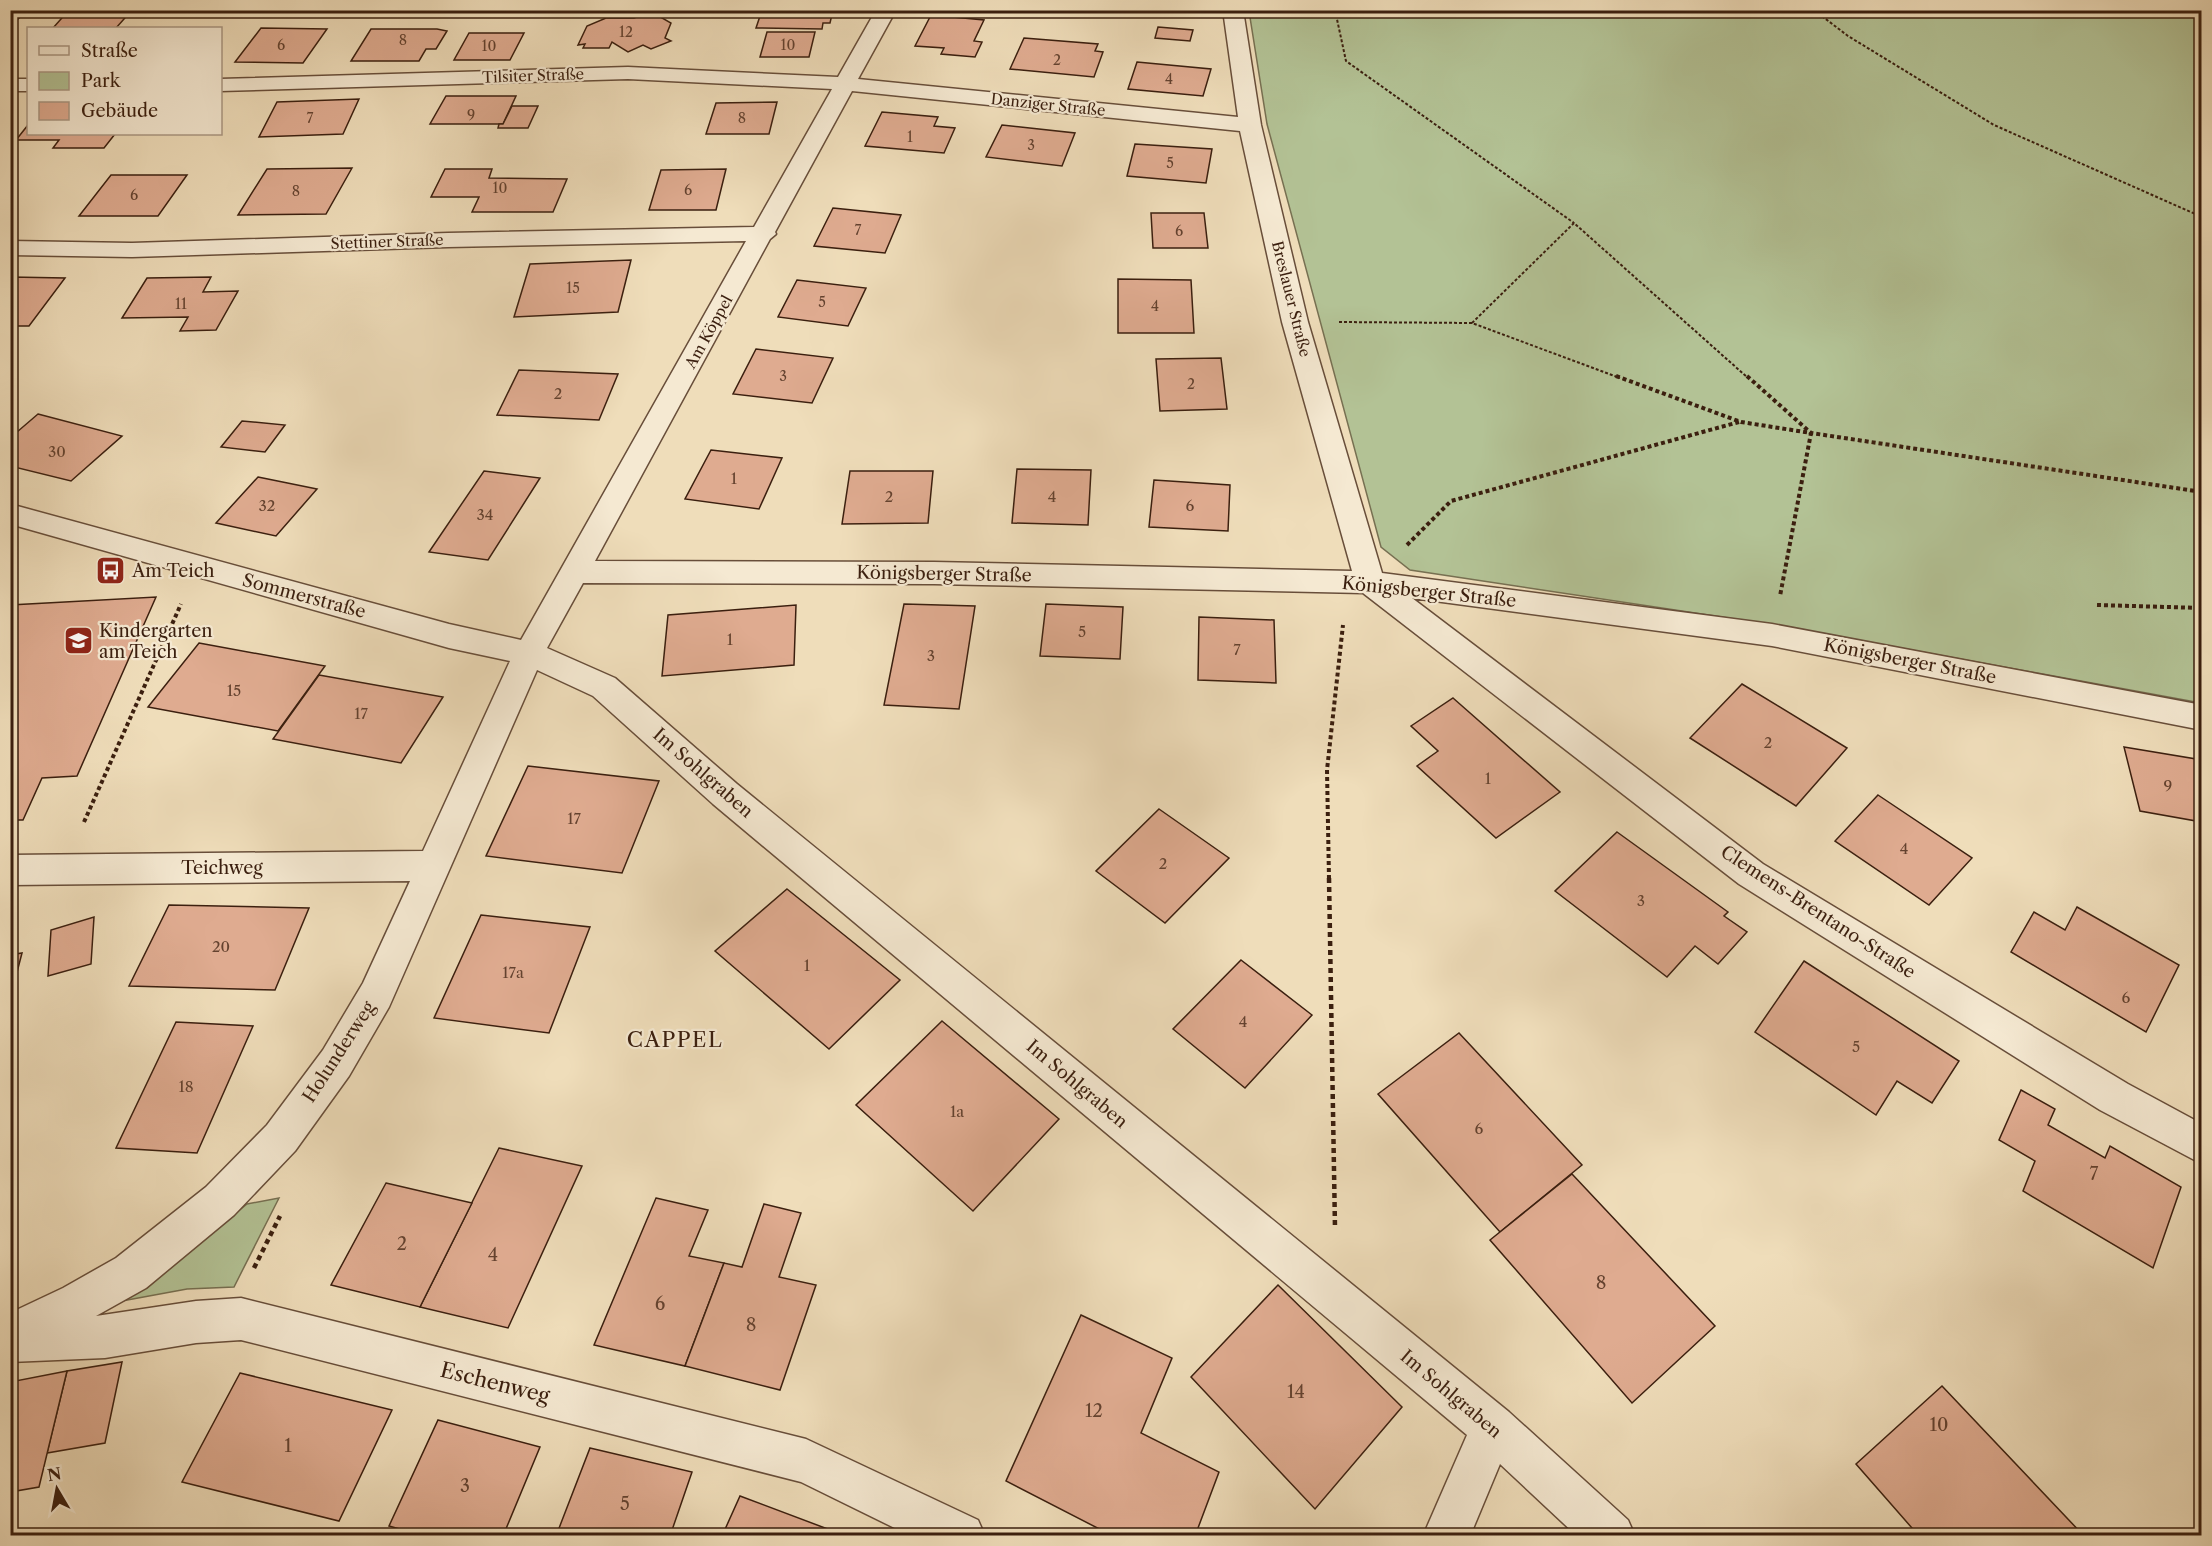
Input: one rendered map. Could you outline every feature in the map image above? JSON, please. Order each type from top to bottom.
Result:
[{"type":"street","name":"Am Köppel","points":[[529,653],[764,234],[886,10]]},
{"type":"street","name":"Breslauer Straße","points":[[1233,10],[1250,125],[1295,322],[1359,582]]},
{"type":"street","name":"Tilsiter Straße","points":[[222,85],[628,73],[807,80],[845,85]]},
{"type":"street","points":[[10,85],[27,85]]},
{"type":"street","name":"Danziger Straße","points":[[845,85],[1250,125]]},
{"type":"street","name":"Stettiner Straße","points":[[10,248],[132,250],[448,240],[764,234]]},
{"type":"street","name":"Sommerstraße","points":[[10,514],[197,568],[449,636],[529,653]]},
{"type":"street","name":"Königsberger Straße","points":[[574,572],[934,573],[1359,582],[1772,634],[2202,718]]},
{"type":"street","name":"Clemens-Brentano-Straße","points":[[1359,582],[1751,874],[2114,1096],[2202,1145]]},
{"type":"street","name":"Holunderweg","points":[[10,1336],[78,1303],[131,1273],[220,1201],[281,1138],[336,1063],[374,1000],[529,653]]},
{"type":"street","name":"Im Sohlgraben","points":[[529,653],[604,687],[725,794],[1493,1428],[1612,1536]]},
{"type":"street","name":"Teichweg","points":[[10,870],[434,866]]},
{"type":"street","name":"Eschenweg","points":[[10,1341],[105,1337],[196,1322],[241,1319],[806,1461],[962,1536]]},
{"type":"street","points":[[1446,1536],[1493,1428]]},
{"type":"path","points":[[1335,10],[1346,61],[1574,223],[1811,433]]},
{"type":"path","points":[[1814,10],[1848,36],[1994,125],[2202,217]]},
{"type":"path","points":[[1472,323],[1574,223]]},
{"type":"path","points":[[1295,322],[1472,323],[1741,422],[2202,492]]},
{"type":"path","points":[[1336,1298],[1327,770],[1359,582],[1451,501],[1741,422]]},
{"type":"path","points":[[1772,634],[1811,433]]},
{"type":"path","points":[[63,869],[197,568]]},
{"type":"path","points":[[2097,606],[2202,608]]},
{"type":"path","points":[[228,1320],[283,1210]]},
{"type":"green space","points":[[1249,11],[2201,11],[2201,703],[1775,625],[1410,570],[1381,547],[1267,124]]},
{"type":"green space","points":[[279,1198],[234,1287],[187,1289],[111,1303],[179,1260],[247,1204]]},
{"type":"building","points":[[10,10],[27,10],[10,27]]},
{"type":"building","points":[[69,10],[132,10],[117,27],[54,27]]},
{"type":"building","points":[[762,10],[833,10],[830,23],[823,23],[822,29],[756,28]]},
{"type":"building","points":[[643,15],[657,15],[671,23],[665,38],[671,41],[651,49],[643,45],[628,52],[612,42],[609,48],[583,48],[585,44],[578,45],[587,26],[606,18],[634,18]]},
{"type":"building","points":[[931,15],[984,20],[974,41],[982,42],[975,57],[941,54],[944,48],[915,46]]},
{"type":"building","points":[[1158,27],[1193,30],[1190,41],[1155,38]]},
{"type":"building","points":[[261,28],[327,29],[303,63],[235,62]]},
{"type":"building","points":[[371,29],[447,31],[436,49],[426,49],[419,61],[351,61]]},
{"type":"building","points":[[767,32],[815,32],[809,57],[760,57]]},
{"type":"building","points":[[469,33],[524,33],[510,60],[454,60]]},
{"type":"building","points":[[1024,38],[1098,44],[1095,51],[1103,52],[1094,77],[1010,69]]},
{"type":"building","points":[[1137,62],[1211,69],[1203,96],[1128,89]]},
{"type":"building","points":[[446,96],[516,96],[503,124],[430,124]]},
{"type":"building","points":[[359,99],[343,134],[259,137],[277,102]]},
{"type":"building","points":[[777,102],[769,134],[706,134],[716,103]]},
{"type":"building","points":[[512,106],[538,106],[528,128],[498,128],[499,124],[503,124]]},
{"type":"building","points":[[882,112],[938,117],[934,126],[955,128],[944,153],[865,146]]},
{"type":"building","points":[[1002,125],[1075,133],[1062,166],[986,157]]},
{"type":"building","points":[[27,126],[27,135],[114,135],[104,148],[53,148],[59,140],[16,140]]},
{"type":"building","points":[[1135,144],[1212,149],[1206,183],[1127,176]]},
{"type":"building","points":[[352,168],[326,214],[238,215],[267,169]]},
{"type":"building","points":[[445,169],[492,169],[489,178],[567,179],[553,212],[472,212],[479,197],[431,197]]},
{"type":"building","points":[[726,169],[716,210],[649,210],[661,170]]},
{"type":"building","points":[[111,175],[187,175],[158,216],[79,216]]},
{"type":"building","points":[[833,208],[901,215],[885,253],[814,246]]},
{"type":"building","points":[[1151,213],[1204,213],[1208,248],[1153,248]]},
{"type":"building","points":[[631,260],[618,312],[514,317],[530,264]]},
{"type":"building","points":[[10,277],[65,278],[29,326],[10,326]]},
{"type":"building","points":[[211,277],[203,292],[238,291],[216,330],[180,331],[188,317],[122,318],[147,278]]},
{"type":"building","points":[[1118,279],[1191,280],[1194,333],[1118,333]]},
{"type":"building","points":[[797,280],[866,288],[848,326],[778,317]]},
{"type":"building","points":[[756,349],[833,358],[812,403],[733,394]]},
{"type":"building","points":[[1221,358],[1227,409],[1160,411],[1156,359]]},
{"type":"building","points":[[519,370],[618,374],[599,420],[497,415]]},
{"type":"building","points":[[38,414],[122,436],[71,481],[10,466],[10,438]]},
{"type":"building","points":[[242,421],[285,425],[265,452],[221,447]]},
{"type":"building","points":[[711,450],[782,458],[759,509],[685,499]]},
{"type":"building","points":[[1017,469],[1091,470],[1088,525],[1012,523]]},
{"type":"building","points":[[484,471],[540,478],[488,560],[429,552]]},
{"type":"building","points":[[850,471],[933,471],[928,523],[842,524]]},
{"type":"building","points":[[258,477],[317,489],[276,536],[216,523]]},
{"type":"building","points":[[1154,480],[1230,485],[1228,531],[1149,527]]},
{"type":"building","name":"Kindergarten am Teich","points":[[156,597],[77,776],[42,778],[23,820],[10,820],[10,605]]},
{"type":"building","points":[[904,604],[975,606],[959,709],[884,705]]},
{"type":"building","points":[[1046,604],[1123,607],[1120,659],[1040,656]]},
{"type":"building","points":[[796,605],[794,665],[662,676],[668,615]]},
{"type":"building","points":[[1199,617],[1274,620],[1276,683],[1198,680]]},
{"type":"building","points":[[199,643],[325,666],[278,731],[148,707]]},
{"type":"building","points":[[319,675],[443,697],[401,763],[273,739]]},
{"type":"building","points":[[1742,684],[1847,748],[1796,806],[1690,738]]},
{"type":"building","points":[[1453,698],[1560,792],[1496,838],[1417,766],[1438,751],[1411,726]]},
{"type":"building","points":[[2124,747],[2202,760],[2202,822],[2140,811]]},
{"type":"building","points":[[528,766],[659,781],[622,873],[486,856]]},
{"type":"building","points":[[1878,795],[1972,858],[1929,905],[1835,841]]},
{"type":"building","points":[[1159,809],[1229,858],[1165,923],[1096,871]]},
{"type":"building","points":[[1617,832],[1728,912],[1724,916],[1747,932],[1718,964],[1695,946],[1667,977],[1555,891]]},
{"type":"building","points":[[787,889],[900,980],[829,1049],[715,951]]},
{"type":"building","points":[[169,905],[309,908],[275,990],[129,986]]},
{"type":"building","points":[[2077,907],[2179,965],[2146,1032],[2011,952],[2034,912],[2065,930]]},
{"type":"building","points":[[481,915],[590,927],[549,1033],[434,1018]]},
{"type":"building","points":[[94,917],[91,964],[48,976],[51,930]]},
{"type":"building","points":[[22,953],[10,999],[10,955]]},
{"type":"building","points":[[1241,960],[1312,1015],[1245,1088],[1173,1029]]},
{"type":"building","points":[[1804,961],[1959,1061],[1932,1103],[1897,1081],[1876,1115],[1755,1032]]},
{"type":"building","points":[[942,1021],[1059,1119],[973,1211],[856,1105]]},
{"type":"building","points":[[176,1022],[253,1026],[197,1153],[116,1148]]},
{"type":"building","points":[[1459,1033],[1582,1165],[1500,1232],[1378,1094]]},
{"type":"building","points":[[2021,1090],[2055,1109],[2048,1125],[2105,1158],[2110,1146],[2181,1187],[2153,1268],[2023,1191],[2035,1161],[1999,1140]]},
{"type":"building","points":[[499,1148],[582,1166],[508,1328],[420,1307]]},
{"type":"building","points":[[1572,1174],[1715,1326],[1632,1403],[1490,1240]]},
{"type":"building","points":[[386,1183],[472,1203],[420,1307],[331,1285]]},
{"type":"building","points":[[656,1198],[708,1210],[689,1256],[724,1263],[685,1366],[594,1345]]},
{"type":"building","points":[[764,1204],[801,1213],[779,1277],[816,1285],[780,1390],[685,1366],[724,1263],[742,1267]]},
{"type":"building","points":[[1278,1285],[1402,1407],[1315,1509],[1191,1377]]},
{"type":"building","points":[[1081,1315],[1172,1358],[1141,1433],[1219,1472],[1195,1536],[1113,1536],[1006,1481]]},
{"type":"building","points":[[122,1362],[105,1443],[47,1453],[67,1371]]},
{"type":"building","points":[[67,1371],[39,1487],[10,1492],[10,1382]]},
{"type":"building","points":[[240,1373],[392,1410],[339,1521],[182,1482]]},
{"type":"building","points":[[1942,1386],[2084,1536],[1919,1536],[1856,1464]]},
{"type":"building","points":[[438,1420],[540,1447],[503,1536],[424,1536],[389,1526]]},
{"type":"building","points":[[590,1448],[692,1472],[670,1536],[556,1536]]},
{"type":"building","points":[[740,1496],[841,1534],[722,1536]]},
{"type":"place","name":"Am Teich","points":[[111,571]]},
{"type":"place","name":"Kindergarten am Teich","points":[[78,641]]},
{"type":"district","name":"CAPPEL","points":[[675,1040]]}]
